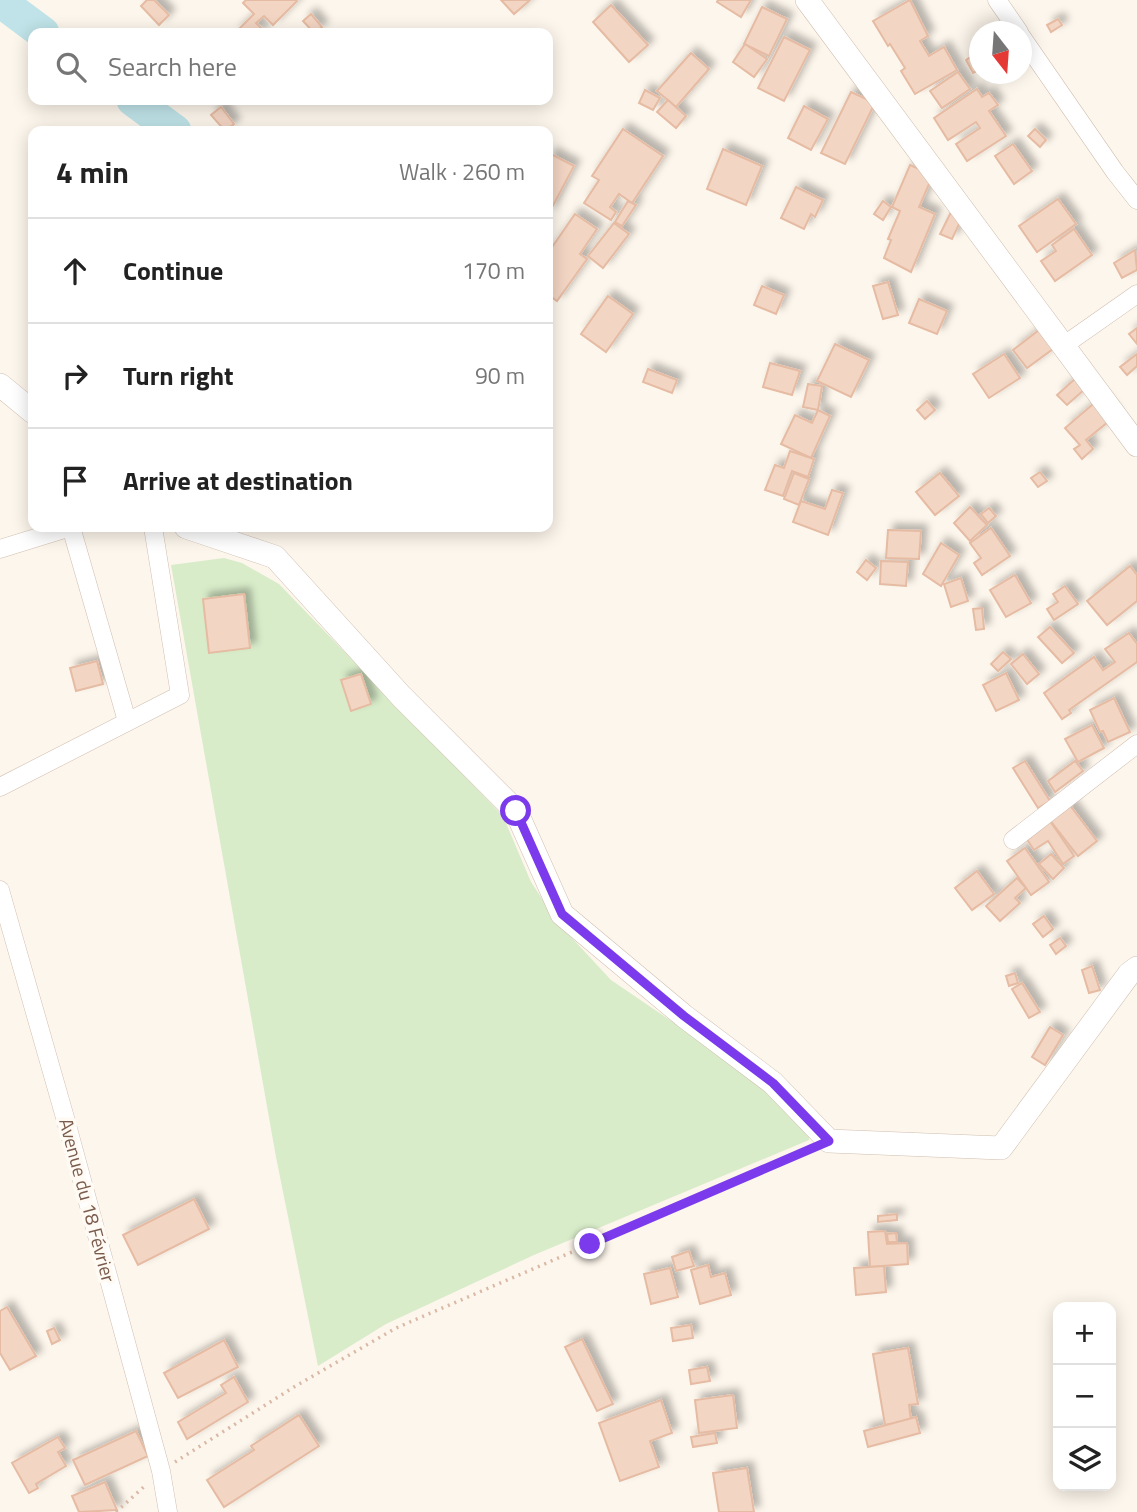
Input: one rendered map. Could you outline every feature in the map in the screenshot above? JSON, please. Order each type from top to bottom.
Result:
[{"type":"street","points":[[807,0],[1137,445]]},
{"type":"street","points":[[997,0],[1011,21]]},
{"type":"street","points":[[1032,51],[1137,201]]},
{"type":"street","points":[[1063,346],[1137,293]]},
{"type":"street","points":[[0,385],[28,408]]},
{"type":"street","points":[[0,549],[55,532]]},
{"type":"street","points":[[72,532],[127,721]]},
{"type":"street","points":[[0,787],[180,695],[154,532]]},
{"type":"street","points":[[201,532],[275,557],[401,696],[516,811],[562,914],[684,1016],[773,1083],[829,1141],[1001,1149],[1129,974],[1137,968]]},
{"type":"street","points":[[1013,840],[1137,744]]},
{"type":"street","name":"Avenue du 18 Février","points":[[0,890],[68,1127],[161,1471],[168,1512]]},
{"type":"path","points":[[116,1512],[161,1471],[294,1387],[396,1328],[829,1141]]},
{"type":"green space","points":[[224,558],[242,563],[279,584],[503,816],[531,882],[558,923],[611,980],[752,1076],[810,1131],[809,1140],[534,1255],[386,1324],[318,1366],[276,1157],[171,565]]},
{"type":"building","points":[[147,0],[154,0],[169,15],[159,25],[141,6]]},
{"type":"building","points":[[246,0],[297,1],[273,25],[264,16],[256,23],[261,28],[240,28],[254,14],[243,3]]},
{"type":"building","points":[[501,0],[530,0],[514,14]]},
{"type":"building","points":[[751,0],[741,17],[717,2]]},
{"type":"building","points":[[910,0],[928,36],[920,41],[929,56],[944,47],[957,70],[915,94],[901,71],[905,68],[873,21]]},
{"type":"building","points":[[611,5],[648,45],[629,62],[593,22]]},
{"type":"building","points":[[762,7],[787,19],[769,56],[744,44]]},
{"type":"building","points":[[311,14],[322,27],[309,28],[303,21]]},
{"type":"building","points":[[1058,19],[1062,25],[1051,32],[1047,25]]},
{"type":"building","points":[[784,37],[810,50],[784,101],[758,88]]},
{"type":"building","points":[[745,44],[767,59],[754,77],[733,62]]},
{"type":"building","points":[[691,53],[709,69],[676,107],[657,91]]},
{"type":"building","points":[[958,72],[970,89],[942,108],[930,91]]},
{"type":"building","points":[[977,89],[982,97],[989,93],[998,105],[989,111],[1006,136],[967,161],[956,144],[980,128],[976,122],[948,140],[934,118]]},
{"type":"building","points":[[645,90],[660,98],[653,110],[639,103]]},
{"type":"building","points":[[851,92],[875,103],[845,164],[821,153]]},
{"type":"building","points":[[668,100],[686,116],[676,128],[657,112]]},
{"type":"building","points":[[804,106],[828,119],[811,150],[788,138]]},
{"type":"building","points":[[221,107],[234,124],[221,126],[211,115]]},
{"type":"building","points":[[623,129],[663,156],[632,203],[619,194],[610,207],[616,212],[611,220],[584,203],[599,180],[592,176]]},
{"type":"building","points":[[1035,129],[1046,140],[1040,147],[1028,136]]},
{"type":"building","points":[[1013,144],[1032,171],[1014,184],[995,156]]},
{"type":"building","points":[[723,149],[762,166],[746,205],[707,189]]},
{"type":"building","points":[[553,155],[574,166],[553,206]]},
{"type":"building","points":[[910,165],[933,175],[919,207],[935,214],[911,272],[884,258],[891,240],[888,239],[900,211],[892,207]]},
{"type":"building","points":[[796,187],[823,200],[815,217],[811,214],[804,229],[781,218]]},
{"type":"building","points":[[1058,199],[1076,224],[1037,252],[1019,226]]},
{"type":"building","points":[[628,201],[636,205],[622,226],[615,222]]},
{"type":"building","points":[[883,201],[891,207],[883,220],[874,214]]},
{"type":"building","points":[[952,210],[963,216],[952,239],[940,234]]},
{"type":"building","points":[[575,214],[597,229],[580,254],[587,259],[557,301],[553,298],[553,246]]},
{"type":"building","points":[[614,223],[629,234],[603,268],[588,256]]},
{"type":"building","points":[[1074,229],[1092,255],[1055,281],[1041,261],[1056,251],[1052,245]]},
{"type":"building","points":[[1135,250],[1137,270],[1122,278],[1114,263]]},
{"type":"building","points":[[888,282],[898,315],[883,319],[873,286]]},
{"type":"building","points":[[762,286],[784,295],[776,314],[754,305]]},
{"type":"building","points":[[608,296],[633,314],[606,352],[581,334]]},
{"type":"building","points":[[919,299],[947,311],[937,334],[909,323]]},
{"type":"building","points":[[1043,327],[1057,346],[1027,368],[1013,350]]},
{"type":"building","points":[[1137,328],[1137,344],[1129,334]]},
{"type":"building","points":[[835,344],[869,360],[851,397],[817,381]]},
{"type":"building","points":[[1004,354],[1020,378],[989,398],[973,374]]},
{"type":"building","points":[[1137,354],[1137,366],[1127,375],[1120,367]]},
{"type":"building","points":[[770,363],[800,371],[792,395],[763,387]]},
{"type":"building","points":[[648,369],[677,380],[672,393],[643,382]]},
{"type":"building","points":[[1076,378],[1085,389],[1067,405],[1057,395]]},
{"type":"building","points":[[808,384],[822,386],[818,410],[803,407]]},
{"type":"building","points":[[1099,399],[1114,417],[1086,440],[1093,449],[1082,459],[1074,449],[1080,445],[1065,428]]},
{"type":"building","points":[[927,401],[935,410],[925,419],[917,410]]},
{"type":"building","points":[[818,410],[830,416],[811,458],[781,444],[795,415],[812,423]]},
{"type":"building","points":[[790,451],[814,459],[808,477],[792,471],[783,496],[765,490],[775,465],[784,468]]},
{"type":"building","points":[[1040,472],[1047,481],[1038,487],[1031,478]]},
{"type":"building","points":[[794,473],[809,479],[799,505],[784,499]]},
{"type":"building","points":[[940,473],[959,496],[935,515],[916,492]]},
{"type":"building","points":[[832,490],[843,493],[828,535],[793,522],[801,501],[825,509]]},
{"type":"building","points":[[970,507],[987,525],[970,541],[954,523]]},
{"type":"building","points":[[989,508],[996,516],[988,523],[981,514]]},
{"type":"building","points":[[991,528],[1010,556],[982,575],[974,563],[981,558],[970,543]]},
{"type":"building","points":[[888,530],[921,531],[919,559],[886,558]]},
{"type":"building","points":[[941,543],[959,555],[941,586],[923,574]]},
{"type":"building","points":[[866,560],[876,568],[867,580],[857,572]]},
{"type":"building","points":[[881,561],[908,562],[906,586],[880,584]]},
{"type":"building","points":[[1130,566],[1137,575],[1137,601],[1107,625],[1087,601]]},
{"type":"building","points":[[1015,575],[1031,603],[1006,617],[990,590]]},
{"type":"building","points":[[961,578],[968,601],[951,607],[944,584]]},
{"type":"building","points":[[1065,586],[1078,604],[1054,620],[1047,609],[1058,602],[1053,594]]},
{"type":"building","points":[[244,594],[250,648],[209,653],[203,599]]},
{"type":"building","points":[[982,608],[984,629],[976,630],[973,609]]},
{"type":"building","points":[[1050,627],[1074,653],[1062,663],[1038,637]]},
{"type":"building","points":[[1129,633],[1137,644],[1137,662],[1069,710],[1071,713],[1062,719],[1044,693],[1094,657],[1103,670],[1115,662],[1105,649]]},
{"type":"building","points":[[1003,652],[1011,659],[998,671],[991,664]]},
{"type":"building","points":[[1023,654],[1039,674],[1027,684],[1011,664]]},
{"type":"building","points":[[97,661],[103,684],[76,691],[70,668]]},
{"type":"building","points":[[1006,673],[1019,700],[996,711],[983,685]]},
{"type":"building","points":[[361,674],[371,704],[351,711],[341,680]]},
{"type":"building","points":[[1114,698],[1130,732],[1108,742],[1090,710]]},
{"type":"building","points":[[1092,725],[1104,748],[1078,762],[1065,739]]},
{"type":"building","points":[[1025,761],[1050,801],[1038,808],[1013,768]]},
{"type":"building","points":[[1075,761],[1083,771],[1055,792],[1048,781]]},
{"type":"building","points":[[1069,804],[1097,841],[1078,856],[1049,819]]},
{"type":"building","points":[[1050,821],[1074,856],[1063,864],[1048,841],[1034,850],[1026,838]]},
{"type":"building","points":[[1025,848],[1049,882],[1031,895],[1007,861]]},
{"type":"building","points":[[1051,854],[1064,868],[1053,879],[1039,864]]},
{"type":"building","points":[[977,871],[994,894],[972,910],[955,888]]},
{"type":"building","points":[[1017,878],[1026,888],[1015,898],[1020,903],[1000,921],[986,906]]},
{"type":"building","points":[[1044,916],[1053,929],[1043,937],[1033,924]]},
{"type":"building","points":[[1060,938],[1066,946],[1056,954],[1050,945]]},
{"type":"building","points":[[1092,966],[1100,990],[1089,993],[1082,970]]},
{"type":"building","points":[[1015,973],[1018,983],[1009,986],[1006,976]]},
{"type":"building","points":[[1022,983],[1040,1012],[1029,1018],[1012,989]]},
{"type":"building","points":[[1050,1027],[1063,1035],[1045,1065],[1032,1057]]},
{"type":"building","points":[[194,1199],[209,1229],[138,1265],[123,1235]]},
{"type":"building","points":[[897,1214],[897,1220],[878,1222],[878,1216]]},
{"type":"building","points":[[885,1231],[887,1244],[907,1243],[908,1264],[870,1267],[868,1232]]},
{"type":"building","points":[[896,1233],[897,1242],[888,1242],[887,1234]]},
{"type":"building","points":[[689,1251],[694,1266],[676,1271],[672,1257]]},
{"type":"building","points":[[708,1265],[711,1277],[725,1273],[731,1295],[700,1304],[691,1270]]},
{"type":"building","points":[[884,1266],[886,1292],[856,1295],[854,1268]]},
{"type":"building","points":[[670,1268],[678,1297],[651,1304],[644,1274]]},
{"type":"building","points":[[7,1307],[36,1356],[10,1370],[0,1353],[0,1311]]},
{"type":"building","points":[[691,1325],[693,1338],[673,1341],[671,1328]]},
{"type":"building","points":[[54,1328],[60,1340],[52,1344],[47,1331]]},
{"type":"building","points":[[582,1339],[613,1404],[597,1411],[565,1347]]},
{"type":"building","points":[[224,1340],[238,1367],[178,1398],[164,1373]]},
{"type":"building","points":[[908,1348],[918,1404],[909,1405],[911,1420],[885,1425],[873,1354]]},
{"type":"building","points":[[707,1367],[710,1381],[691,1384],[689,1370]]},
{"type":"building","points":[[234,1377],[248,1402],[187,1439],[178,1422],[226,1393],[221,1385]]},
{"type":"building","points":[[733,1395],[737,1428],[699,1433],[695,1400]]},
{"type":"building","points":[[661,1400],[672,1433],[650,1441],[659,1467],[620,1481],[599,1423]]},
{"type":"building","points":[[299,1415],[319,1446],[224,1507],[207,1480],[254,1450],[251,1446]]},
{"type":"building","points":[[916,1417],[920,1433],[868,1447],[864,1431]]},
{"type":"building","points":[[136,1431],[148,1456],[85,1485],[73,1460]]},
{"type":"building","points":[[715,1433],[717,1443],[693,1447],[691,1437]]},
{"type":"building","points":[[58,1437],[65,1448],[58,1452],[66,1466],[36,1484],[38,1488],[29,1493],[12,1463]]},
{"type":"building","points":[[747,1468],[754,1512],[719,1512],[713,1473]]},
{"type":"building","points":[[105,1482],[117,1510],[79,1512],[72,1496]]},
{"type":"waterway","points":[[0,1],[36,28]]},
{"type":"waterway","points":[[140,105],[168,126]]},
{"type":"route","points":[[516,811],[562,914],[684,1016],[773,1083],[829,1141],[590,1244]]}]
